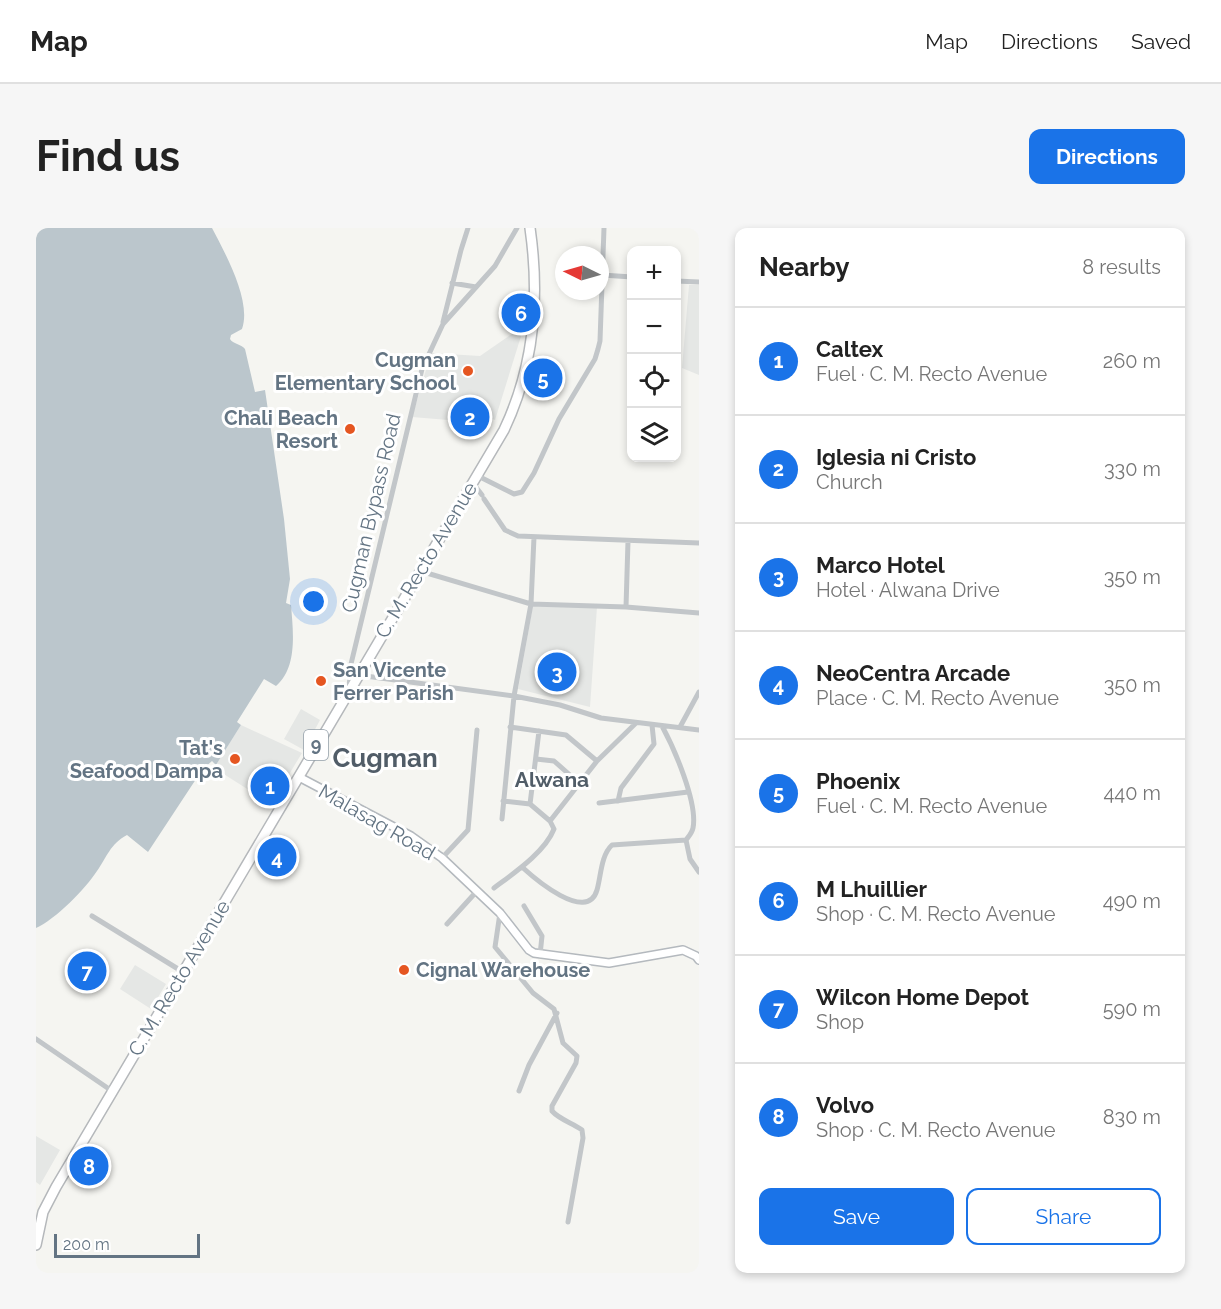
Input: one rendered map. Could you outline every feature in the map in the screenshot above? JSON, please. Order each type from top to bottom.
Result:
[{"type":"highway","name":"C. M. Recto Avenue","points":[[36,1245],[38,1221],[56,1187],[501,436],[513,411],[530,355],[534,330],[536,293],[530,228]]},
{"type":"street","points":[[443,324],[468,228]]},
{"type":"street","name":"Cugman Bypass Road","points":[[348,692],[351,664],[416,387],[427,355],[443,324],[495,266],[517,228]]},
{"type":"street","points":[[603,246],[604,228]]},
{"type":"street","points":[[609,276],[627,278]]},
{"type":"street","points":[[681,281],[699,282]]},
{"type":"street","points":[[452,283],[476,287]]},
{"type":"street","points":[[475,478],[514,494],[522,492],[534,473],[559,419],[594,359],[600,341],[601,300]]},
{"type":"street","points":[[475,478],[483,497],[509,533],[534,537],[699,543]]},
{"type":"street","points":[[502,819],[514,696],[531,604],[534,537]]},
{"type":"street","points":[[626,607],[628,540]]},
{"type":"street","points":[[420,571],[531,604],[626,607],[699,613]]},
{"type":"street","points":[[358,675],[514,696],[560,705],[591,716],[699,730]]},
{"type":"street","points":[[680,727],[699,692]]},
{"type":"street","points":[[550,821],[597,761],[636,723]]},
{"type":"street","points":[[618,801],[621,788],[652,749],[655,740],[652,725]]},
{"type":"street","points":[[662,726],[678,759],[688,792],[693,829],[686,840],[690,859],[699,872]]},
{"type":"street","points":[[510,727],[566,735],[597,761]]},
{"type":"street","points":[[442,858],[468,830],[477,730]]},
{"type":"street","points":[[530,804],[539,731]]},
{"type":"street","points":[[536,759],[554,761],[580,784]]},
{"type":"street","name":"Malasag Road","points":[[299,777],[411,836],[442,858],[500,913],[529,950],[540,955]]},
{"type":"street","points":[[598,803],[688,792]]},
{"type":"street","points":[[494,888],[522,867],[548,841],[554,829],[550,821],[530,804],[503,801]]},
{"type":"street","points":[[522,867],[557,894],[583,901],[589,900],[596,893],[606,850],[609,847],[686,840]]},
{"type":"street","points":[[447,924],[477,891]]},
{"type":"street","points":[[524,906],[542,936],[540,955],[609,963],[683,950],[696,956],[699,960]]},
{"type":"street","points":[[500,913],[495,946],[533,993],[554,1009],[563,1043],[577,1056],[576,1063],[552,1106],[552,1111],[582,1131],[584,1138],[568,1222]]},
{"type":"street","points":[[92,916],[183,972]]},
{"type":"street","points":[[519,1091],[529,1065],[556,1013]]},
{"type":"street","points":[[36,1039],[112,1091]]},
{"type":"shaded area","points":[[36,228],[212,228],[236,277],[243,305],[242,329],[231,335],[230,339],[245,349],[255,392],[265,390],[284,519],[290,579],[286,603],[291,605],[293,637],[291,659],[283,678],[276,686],[264,679],[237,722],[241,725],[216,765],[212,761],[202,770],[148,852],[127,835],[121,839],[78,894],[61,911],[36,928]]},
{"type":"shaded area","points":[[689,285],[699,285],[699,375],[682,368]]},
{"type":"shaded area","name":"Cugman Elementary School","points":[[516,331],[522,333],[495,420],[461,408],[460,421],[412,417],[431,353],[480,356]]},
{"type":"shaded area","points":[[533,606],[597,607],[590,707],[518,689]]},
{"type":"shaded area","points":[[301,709],[320,720],[304,750],[284,739]]},
{"type":"shaded area","points":[[241,725],[302,753],[271,804],[222,773],[216,765]]},
{"type":"shaded area","points":[[135,965],[166,984],[151,1009],[120,989]]},
{"type":"shaded area","points":[[36,1136],[60,1150],[40,1185],[36,1182]]},
{"type":"place","name":"M Lhuillier","points":[[521,313]]},
{"type":"place","name":"Cugman Elementary School","points":[[468,371]]},
{"type":"place","name":"Phoenix","points":[[543,378]]},
{"type":"place","name":"Iglesia ni Cristo","points":[[470,417]]},
{"type":"place","name":"Chali Beach Resort","points":[[350,429]]},
{"type":"place","name":"Marco Hotel","points":[[557,672]]},
{"type":"place","name":"San Vicente Ferrer Parish","points":[[321,681]]},
{"type":"place","name":"Tat's Seafood Dampa","points":[[235,759]]},
{"type":"place","name":"Caltex","points":[[270,786]]},
{"type":"place","name":"NeoCentra Arcade","points":[[277,857]]},
{"type":"place","name":"Cignal Warehouse","points":[[404,970]]},
{"type":"place","name":"Wilcon Home Depot","points":[[87,971]]},
{"type":"place","name":"Volvo","points":[[89,1166]]},
{"type":"district","name":"Cugman","points":[[385,758]]},
{"type":"district","name":"Alwana","points":[[552,780]]}]
